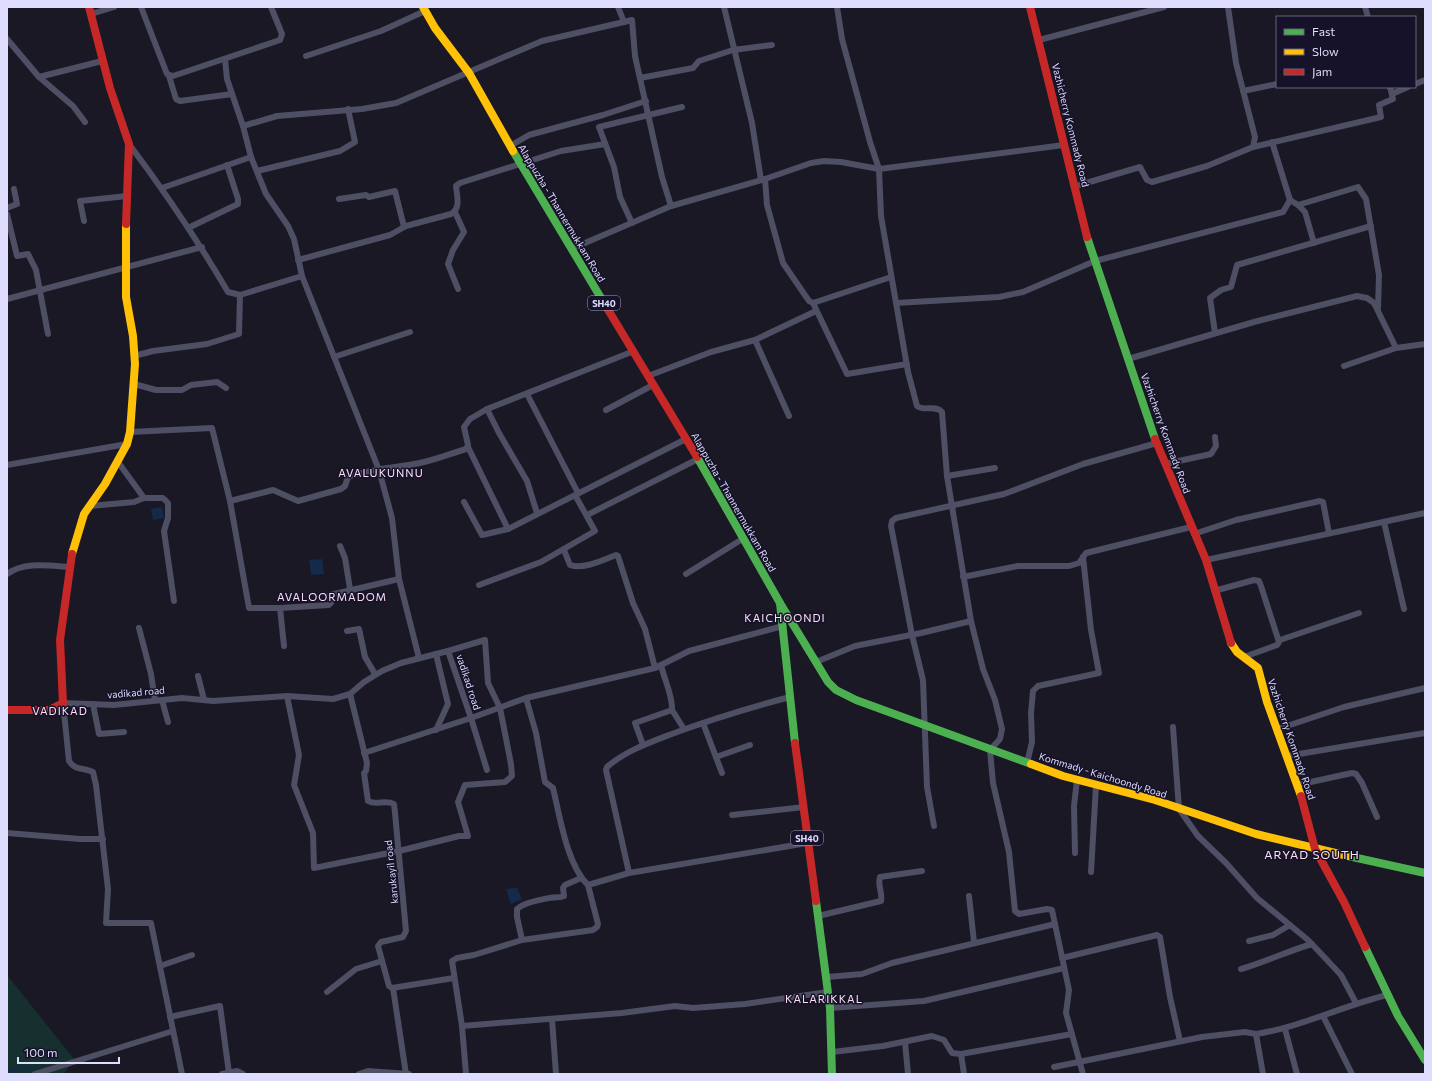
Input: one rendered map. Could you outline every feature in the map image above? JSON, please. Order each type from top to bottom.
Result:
[{"type":"main road","name":"Vazhicherry Kommady Road","points":[[1030,7],[1064,145],[1095,261],[1157,443],[1206,560],[1231,644],[1236,652],[1258,668],[1267,702],[1297,785],[1316,849],[1344,902],[1387,995],[1415,1046],[1425,1060]]},
{"type":"main road","name":"Alappuzha - Thannermukkam Road","points":[[424,9],[469,73],[571,249],[698,458],[780,603],[796,756],[827,977],[830,1008],[832,1074]]},
{"type":"main road","points":[[7,710],[49,710],[63,703],[60,640],[70,567],[78,531],[84,514],[118,462],[127,444],[130,432],[134,384],[134,356],[133,336],[126,297],[129,144],[102,61],[90,10]]},
{"type":"main road","name":"Kommady - Kaichoondy Road","points":[[780,603],[828,682],[836,690],[868,705],[1077,780],[1155,800],[1256,834],[1425,873]]},
{"type":"street","points":[[90,10],[114,7]]},
{"type":"street","points":[[141,7],[169,76],[176,99],[180,101],[232,94]]},
{"type":"street","points":[[169,76],[225,59],[282,37],[271,7]]},
{"type":"street","points":[[618,7],[624,22]]},
{"type":"street","points":[[724,7],[733,50],[752,123],[767,205],[783,263],[809,301],[813,303],[847,374],[907,364]]},
{"type":"street","points":[[837,7],[844,46],[870,142],[879,169],[881,216],[907,364],[918,407],[937,408],[942,412],[947,476],[971,621],[983,669],[995,700],[1002,729],[1000,739],[990,750],[993,783],[1009,852],[1015,911],[1018,914],[1050,909],[1055,924],[1069,990],[1066,1013],[1083,1074]]},
{"type":"street","points":[[1130,7],[1133,14]]},
{"type":"street","points":[[1039,40],[1164,7]]},
{"type":"street","points":[[1228,7],[1234,56],[1255,137],[1253,147]]},
{"type":"street","points":[[306,56],[381,31],[424,9]]},
{"type":"street","points":[[244,126],[277,116],[348,110],[396,102],[469,73],[542,41],[632,20],[635,56],[662,177],[671,206]]},
{"type":"street","points":[[7,39],[39,77],[73,106],[84,122]]},
{"type":"street","points":[[640,78],[693,68],[699,60],[733,50],[772,45]]},
{"type":"street","points":[[225,59],[232,94],[244,126],[250,157],[266,194],[288,226],[294,239],[302,276],[372,447],[392,518],[400,579],[419,658]]},
{"type":"street","points":[[39,77],[102,61]]},
{"type":"street","points":[[1243,91],[1276,84]]},
{"type":"street","points":[[1076,186],[1140,167],[1147,180],[1152,182],[1207,166],[1253,147],[1381,117],[1379,105],[1394,99],[1390,88]]},
{"type":"street","points":[[1392,94],[1406,88]]},
{"type":"street","points":[[510,146],[529,135],[603,116],[646,102]]},
{"type":"street","points":[[632,223],[620,197],[614,166],[599,127],[682,107]]},
{"type":"street","points":[[257,171],[340,151],[355,142],[348,110]]},
{"type":"street","points":[[1272,142],[1290,200],[1305,212],[1314,243]]},
{"type":"street","points":[[129,144],[162,188],[202,247],[228,292],[240,295],[302,276]]},
{"type":"street","points":[[298,260],[390,235],[404,227],[455,212],[458,206],[456,186],[458,184],[561,151],[605,144]]},
{"type":"street","points":[[571,249],[671,206],[763,179],[811,163],[824,161],[879,169],[1064,145]]},
{"type":"street","points":[[162,188],[250,157]]},
{"type":"street","points":[[188,228],[238,204],[238,199],[227,165]]},
{"type":"street","points":[[1298,205],[1358,187],[1366,199],[1379,274],[1378,310]]},
{"type":"street","points":[[7,208],[17,204],[14,189]]},
{"type":"street","points":[[339,199],[366,195],[369,197],[395,191],[404,227]]},
{"type":"street","points":[[84,221],[80,201],[127,196]]},
{"type":"street","points":[[896,303],[998,298],[1023,292],[1095,261],[1283,212],[1290,200]]},
{"type":"street","points":[[455,212],[464,232],[453,250],[448,264],[458,288]]},
{"type":"street","points":[[7,214],[17,256],[28,254],[36,270],[48,334]]},
{"type":"street","points":[[1215,333],[1210,298],[1221,290],[1231,287],[1237,266],[1371,226]]},
{"type":"street","points":[[7,299],[202,247]]},
{"type":"street","points":[[813,303],[891,277]]},
{"type":"street","points":[[134,356],[153,351],[207,344],[238,334],[240,295]]},
{"type":"street","points":[[1128,359],[1215,333],[1357,296],[1366,298],[1374,303],[1396,348]]},
{"type":"street","points":[[648,376],[711,352],[755,340],[816,311]]},
{"type":"street","points":[[334,357],[410,332]]},
{"type":"street","points":[[755,340],[789,416]]},
{"type":"street","points":[[1344,366],[1396,348],[1425,344]]},
{"type":"street","points":[[508,529],[468,447],[464,429],[466,423],[487,409],[634,351]]},
{"type":"street","points":[[134,384],[156,390],[182,390],[191,385],[217,382],[226,388]]},
{"type":"street","points":[[606,410],[653,385]]},
{"type":"street","points":[[479,585],[535,565],[564,550],[595,531],[527,394]]},
{"type":"street","points":[[487,409],[499,433],[528,481],[537,513]]},
{"type":"street","points":[[130,432],[212,428],[230,501],[249,608],[329,605],[331,603],[330,595],[350,589],[400,579]]},
{"type":"street","points":[[1165,464],[1210,454],[1216,446],[1215,437]]},
{"type":"street","points":[[464,502],[482,535],[508,529],[686,439]]},
{"type":"street","points":[[934,826],[927,787],[923,725],[923,680],[912,635],[891,526],[892,521],[896,518],[952,507],[990,496],[1004,494],[1083,464],[1157,443]]},
{"type":"street","points":[[7,465],[127,444]]},
{"type":"street","points":[[230,501],[273,490],[298,501],[341,489],[345,486],[348,477],[363,471],[379,470],[426,462],[468,447]]},
{"type":"street","points":[[587,515],[698,458]]},
{"type":"street","points":[[118,462],[144,498]]},
{"type":"street","points":[[947,476],[995,468]]},
{"type":"street","points":[[90,506],[134,502],[144,498],[162,498],[168,503],[168,518],[164,531],[174,601]]},
{"type":"street","points":[[963,577],[1018,566],[1069,566],[1079,563],[1086,553],[1117,544],[1193,531],[1320,501],[1323,502],[1329,533]]},
{"type":"street","points":[[1206,560],[1425,513]]},
{"type":"street","points":[[1384,522],[1404,609]]},
{"type":"street","points":[[686,574],[744,538]]},
{"type":"street","points":[[340,546],[345,558],[350,589]]},
{"type":"street","points":[[564,550],[570,565],[573,566],[587,565],[616,555],[618,556],[630,595],[645,629],[673,703],[672,710],[684,729]]},
{"type":"street","points":[[1027,763],[1032,742],[1031,713],[1033,691],[1038,686],[1099,673],[1091,630],[1083,557]]},
{"type":"street","points":[[7,574],[14,569],[37,565],[70,567]]},
{"type":"street","points":[[1214,591],[1257,580],[1261,586],[1280,640]]},
{"type":"street","points":[[280,608],[284,646]]},
{"type":"street","points":[[1244,657],[1277,645],[1280,640],[1359,614]]},
{"type":"street","points":[[816,662],[855,646],[912,635],[971,621]]},
{"type":"street","name":"vadikad road","points":[[63,703],[114,705],[182,698],[213,701],[287,696],[333,699],[350,694],[375,674],[419,658],[448,651],[471,718],[526,698],[658,666],[689,651],[783,626]]},
{"type":"street","points":[[139,628],[159,700],[168,722]]},
{"type":"street","points":[[347,631],[359,629],[365,657],[375,674]]},
{"type":"street","points":[[287,696],[299,755],[294,785],[313,834],[314,868],[399,851],[459,836],[468,836],[458,802],[465,786],[505,782],[512,776],[511,764],[500,708],[488,683],[485,640],[448,651]]},
{"type":"street","points":[[436,654],[448,704],[436,730]]},
{"type":"street","points":[[198,676],[204,700]]},
{"type":"street","points":[[1278,729],[1344,707],[1425,688]]},
{"type":"street","name":"karukayil road","points":[[350,694],[367,763],[366,771],[364,773],[368,801],[373,803],[391,802],[394,804],[406,931],[403,937],[379,944],[378,949],[389,986],[394,988]]},
{"type":"street","points":[[629,873],[606,770],[611,763],[643,745],[718,716],[790,697]]},
{"type":"street","points":[[466,1074],[462,1026],[452,961],[457,958],[474,955],[522,940],[593,930],[598,924],[588,885],[581,878],[567,843],[553,788],[545,782],[536,733],[526,698]]},
{"type":"street","points":[[63,703],[69,761],[76,768],[93,772],[103,839],[108,889],[106,923],[151,923],[182,1074]]},
{"type":"street","points":[[93,704],[99,734],[124,732]]},
{"type":"street","points":[[643,745],[635,722],[672,710]]},
{"type":"street","points":[[364,753],[471,718],[487,770]]},
{"type":"street","points":[[704,722],[722,773]]},
{"type":"street","points":[[1173,727],[1179,809],[1198,836],[1226,863],[1257,898],[1312,944],[1341,975],[1356,1003]]},
{"type":"street","points":[[1287,756],[1425,733]]},
{"type":"street","points":[[716,757],[750,745]]},
{"type":"street","points":[[1297,785],[1352,773],[1356,774],[1359,776],[1378,817]]},
{"type":"street","points":[[1075,853],[1074,806],[1077,780]]},
{"type":"street","points":[[1091,872],[1096,785]]},
{"type":"street","points":[[732,814],[804,807]]},
{"type":"street","points":[[7,833],[80,839],[103,839]]},
{"type":"street","points":[[588,885],[629,873],[808,843]]},
{"type":"street","points":[[818,916],[881,900],[882,898],[878,881],[880,877],[922,871]]},
{"type":"street","points":[[522,940],[517,917],[517,909],[528,904],[564,896],[562,888],[565,884],[581,878]]},
{"type":"street","points":[[970,896],[974,942]]},
{"type":"street","points":[[827,977],[862,974],[892,963],[974,942],[1055,924]]},
{"type":"street","points":[[1249,941],[1273,935],[1290,925]]},
{"type":"street","points":[[1062,958],[1157,935],[1160,937],[1170,997],[1180,1041]]},
{"type":"street","points":[[1241,969],[1260,964],[1289,951],[1312,944]]},
{"type":"street","points":[[160,966],[192,955]]},
{"type":"street","points":[[327,992],[356,969],[382,961]]},
{"type":"street","points":[[830,1008],[924,1001],[1064,968]]},
{"type":"street","points":[[406,1074],[394,988],[454,978]]},
{"type":"street","points":[[462,1026],[648,1011],[675,1006],[693,1008],[745,1004],[828,992]]},
{"type":"street","points":[[1054,1067],[1180,1041],[1245,1032],[1256,1034],[1285,1029],[1356,1003],[1387,995]]},
{"type":"street","points":[[170,1017],[220,1006],[226,1073],[237,1071],[243,1074]]},
{"type":"street","points":[[1323,1016],[1352,1074]]},
{"type":"street","points":[[552,1019],[556,1074]]},
{"type":"street","points":[[1285,1029],[1297,1074]]},
{"type":"street","points":[[35,1074],[173,1031]]},
{"type":"street","points":[[832,1052],[883,1046],[932,1036],[940,1037],[944,1040],[952,1054],[961,1054],[1072,1034]]},
{"type":"street","points":[[1256,1034],[1263,1074]]},
{"type":"street","points":[[905,1042],[908,1074]]},
{"type":"street","points":[[961,1054],[964,1074]]},
{"type":"street","points":[[359,1074],[368,1071],[409,1074]]},
{"type":"green space","points":[[7,975],[74,1059],[64,1074],[7,1074]]},
{"type":"water","points":[[162,507],[164,518],[153,520],[151,509]]},
{"type":"water","points":[[322,559],[324,574],[311,575],[309,560]]},
{"type":"water","points":[[517,888],[522,899],[511,904],[506,889]]},
{"type":"waterway","points":[[7,1072],[35,1067]]},
{"type":"traffic: fast","points":[[513,151],[607,308]]},
{"type":"traffic: fast","points":[[1087,237],[1155,439]]},
{"type":"traffic: fast","points":[[697,457],[780,603],[795,743]]},
{"type":"traffic: fast","points":[[780,603],[828,682],[836,690],[856,700],[1031,764]]},
{"type":"traffic: fast","points":[[1348,856],[1425,873]]},
{"type":"traffic: fast","points":[[816,901],[830,1008],[832,1074]]},
{"type":"traffic: fast","points":[[1365,947],[1398,1016],[1425,1060]]},
{"type":"traffic: slow","points":[[423,7],[435,28],[469,73],[513,151]]},
{"type":"traffic: slow","points":[[72,554],[84,514],[105,484],[127,444],[130,432],[135,364],[133,336],[126,297],[126,224]]},
{"type":"traffic: slow","points":[[1231,643],[1237,652],[1258,668],[1267,702],[1301,796]]},
{"type":"traffic: slow","points":[[1031,764],[1063,776],[1155,800],[1256,834],[1348,856]]},
{"type":"traffic: jam","points":[[89,7],[110,88],[129,144],[126,224]]},
{"type":"traffic: jam","points":[[1030,7],[1087,237]]},
{"type":"traffic: jam","points":[[607,308],[697,457]]},
{"type":"traffic: jam","points":[[1155,439],[1206,560],[1231,643]]},
{"type":"traffic: jam","points":[[7,710],[49,710],[63,703],[60,640],[72,554]]},
{"type":"traffic: jam","points":[[795,743],[816,901]]},
{"type":"traffic: jam","points":[[1301,796],[1315,849],[1344,902],[1365,947]]},
{"type":"district","name":"AVALUKUNNU","points":[[381,472]]},
{"type":"district","name":"AVALOORMADOM","points":[[332,596]]},
{"type":"district","name":"KAICHOONDI","points":[[785,617]]},
{"type":"district","name":"VADIKAD","points":[[60,710]]},
{"type":"district","name":"ARYAD SOUTH","points":[[1312,854]]},
{"type":"district","name":"KALARIKKAL","points":[[824,998]]}]
